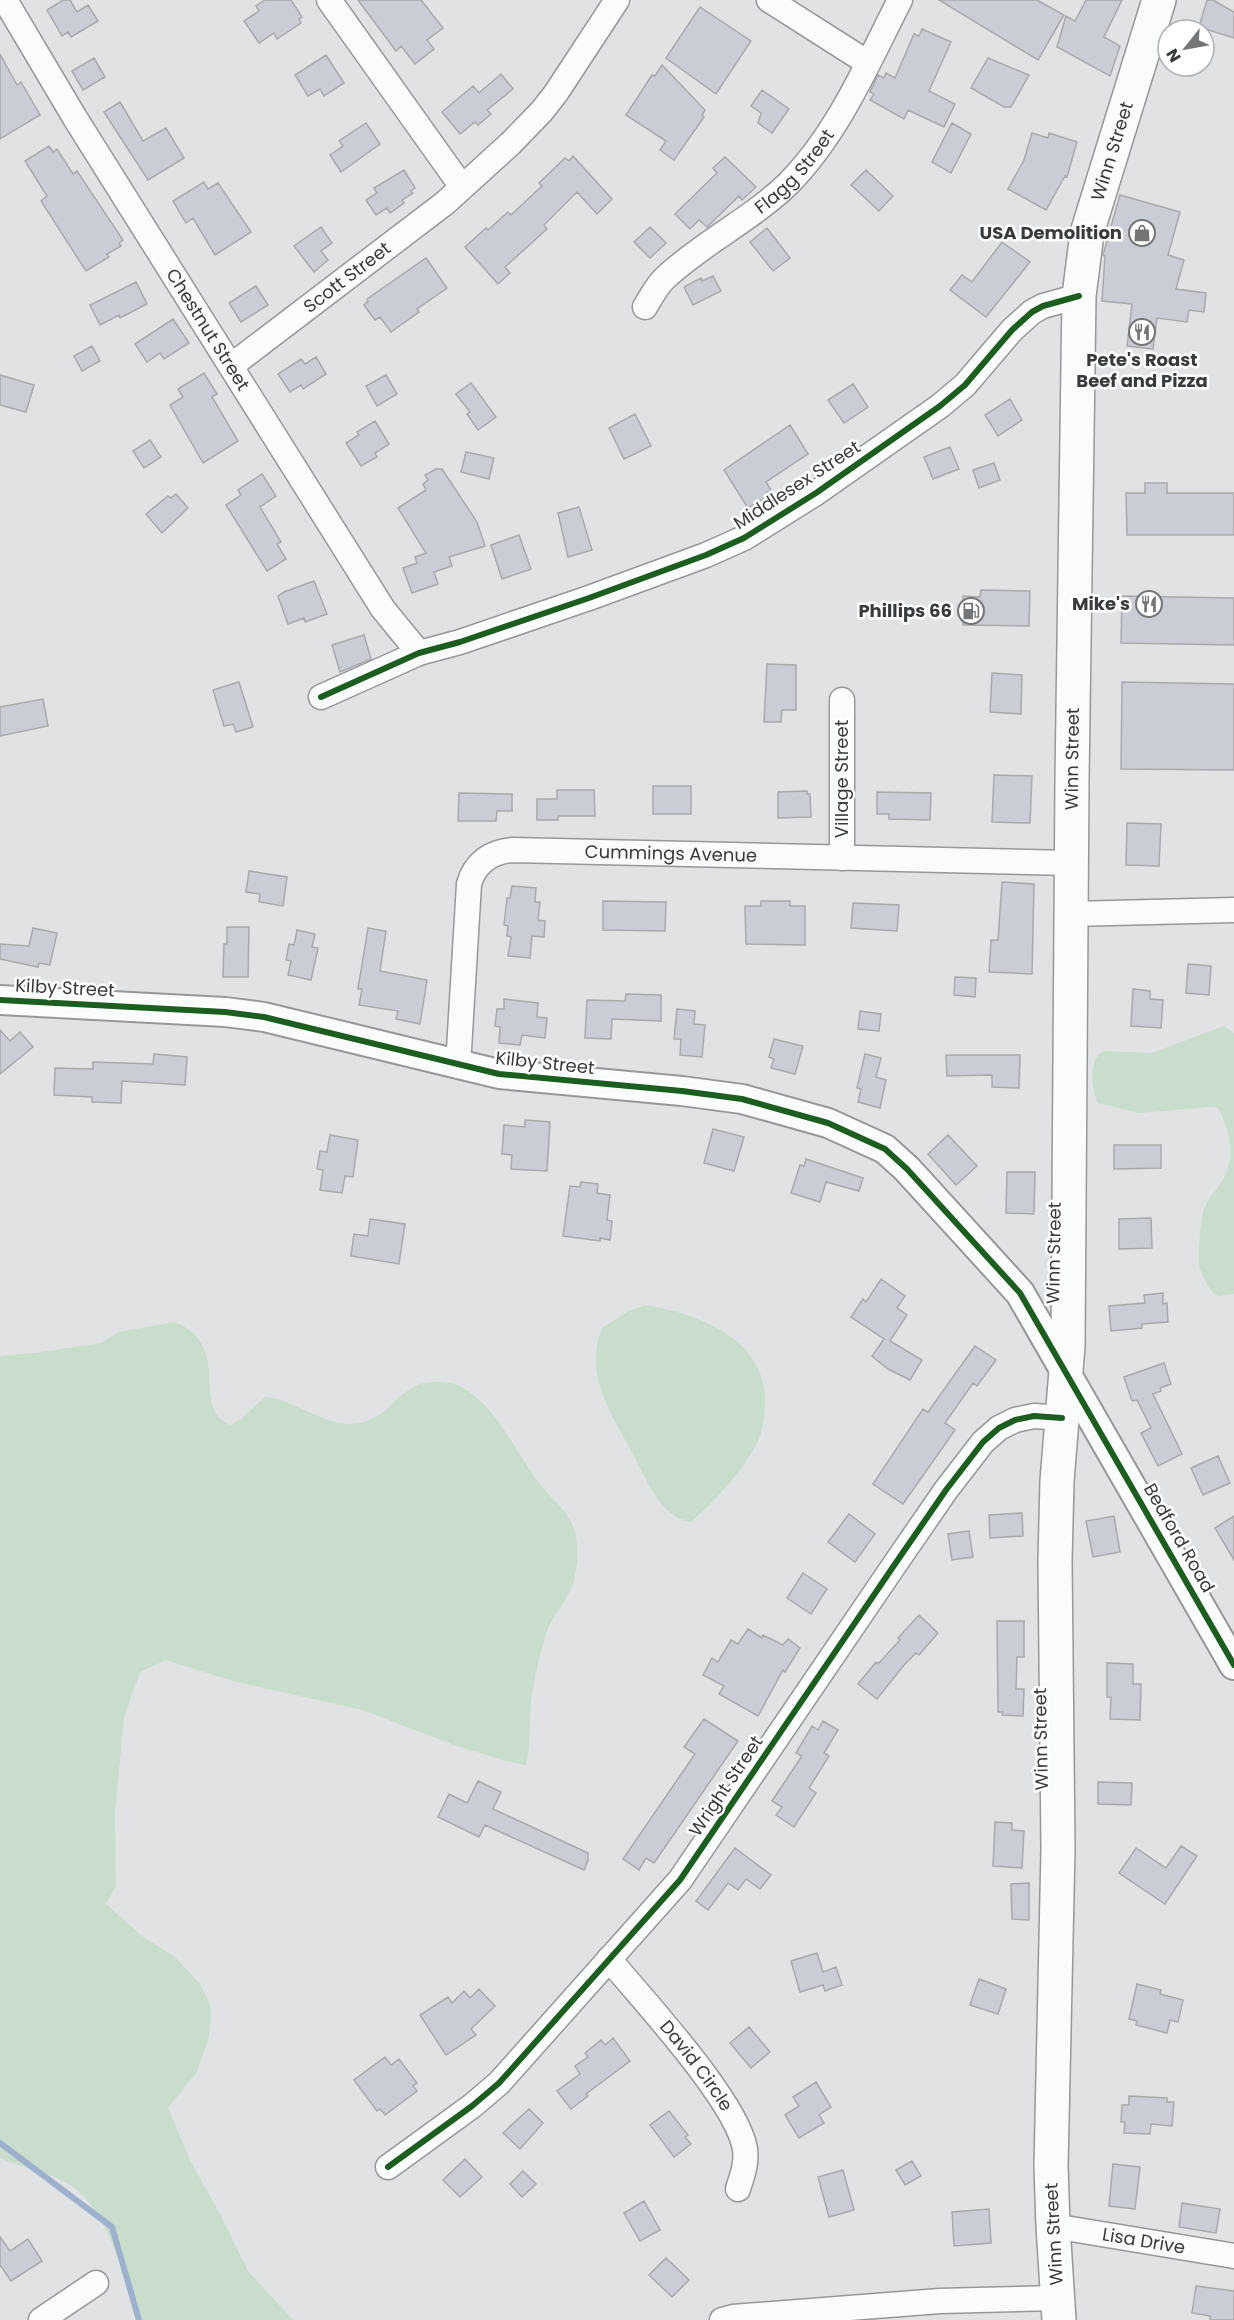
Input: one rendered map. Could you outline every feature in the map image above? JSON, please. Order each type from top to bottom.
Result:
[{"type":"main road","name":"Winn Street","points":[[1058,2309],[1053,2226],[1052,2107],[1058,1849],[1055,1560],[1070,1230],[1071,863],[1079,296],[1085,244],[1092,217],[1159,0]]},
{"type":"street","name":"Chestnut Street","points":[[5,0],[75,118],[384,609],[419,653]]},
{"type":"street","points":[[329,0],[462,188]]},
{"type":"street","name":"Scott Street","points":[[231,366],[462,188],[542,111],[569,75],[617,0]]},
{"type":"street","points":[[770,0],[868,63]]},
{"type":"street","name":"Flagg Street","points":[[645,307],[664,278],[768,201],[790,181],[824,139],[868,63],[900,0]]},
{"type":"street","name":"Middlesex Street","points":[[321,697],[419,653],[589,598],[720,549],[758,531],[851,470],[940,406],[976,373],[1012,330],[1028,315],[1040,307],[1079,296]]},
{"type":"street","name":"Village Street","points":[[842,700],[842,858]]},
{"type":"street","name":"Cummings Avenue","points":[[458,1066],[468,892],[474,871],[490,856],[512,850],[1071,863]]},
{"type":"street","points":[[1071,914],[1234,910]]},
{"type":"street","name":"Kilby Street","points":[[0,1000],[225,1012],[264,1017],[458,1066],[534,1078],[717,1095],[769,1105],[850,1131],[876,1143],[897,1158],[982,1248],[1020,1293],[1065,1370]]},
{"type":"street","name":"Bedford Road","points":[[1065,1370],[1234,1665]]},
{"type":"street","name":"Wright Street","points":[[388,2167],[472,2106],[499,2083],[665,1898],[693,1862],[946,1490],[983,1442],[999,1428],[1015,1420],[1034,1416],[1062,1418]]},
{"type":"street","name":"David Circle","points":[[609,1959],[703,2074],[734,2121],[743,2141],[746,2158],[738,2189]]},
{"type":"street","name":"Lisa Drive","points":[[1053,2226],[1234,2256]]},
{"type":"street","points":[[40,2320],[96,2283]]},
{"type":"street","points":[[722,2320],[743,2316],[940,2301],[1058,2309]]},
{"type":"green space","points":[[1224,1026],[1234,1033],[1234,1294],[1220,1296],[1213,1293],[1208,1286],[1199,1264],[1204,1209],[1224,1177],[1230,1158],[1229,1136],[1218,1108],[1139,1113],[1098,1103],[1092,1075],[1095,1060],[1104,1051],[1152,1053]]},
{"type":"green space","points":[[645,1305],[686,1315],[725,1333],[741,1345],[754,1361],[762,1379],[765,1412],[756,1445],[726,1487],[691,1522],[671,1513],[656,1497],[612,1416],[597,1374],[597,1344],[602,1328],[627,1312]]},
{"type":"green space","points":[[174,1322],[192,1332],[203,1345],[208,1360],[213,1405],[219,1417],[231,1425],[265,1397],[278,1399],[326,1419],[351,1424],[375,1418],[407,1391],[428,1382],[452,1383],[469,1391],[492,1414],[530,1471],[566,1514],[574,1529],[577,1544],[577,1563],[573,1582],[547,1631],[538,1666],[531,1702],[526,1765],[454,1745],[363,1710],[233,1681],[166,1660],[140,1672],[124,1718],[115,1813],[116,1886],[106,1904],[142,1936],[175,1957],[200,1984],[210,2004],[211,2020],[208,2040],[196,2073],[168,2108],[191,2162],[248,2271],[293,2320],[138,2320],[112,2241],[91,2205],[61,2180],[0,2158],[0,1356],[101,1343],[119,1332]]},
{"type":"building","points":[[63,0],[70,0],[77,12],[88,5],[98,21],[71,37],[68,32],[62,36],[47,10]]},
{"type":"building","points":[[265,0],[291,0],[302,17],[299,19],[301,23],[277,39],[274,33],[259,43],[244,21],[259,11],[256,6]]},
{"type":"building","points":[[358,0],[421,0],[443,28],[427,40],[434,49],[415,64],[401,46],[396,51]]},
{"type":"building","points":[[939,0],[1037,0],[1064,15],[1038,60]]},
{"type":"building","points":[[1086,0],[1122,0],[1104,37],[1120,46],[1110,76],[1057,47],[1066,16],[1075,21]]},
{"type":"building","points":[[1207,0],[1213,0],[1234,12],[1234,38],[1216,32],[1216,18],[1202,18]]},
{"type":"building","points":[[700,7],[751,41],[716,94],[666,58]]},
{"type":"building","points":[[922,29],[951,42],[929,91],[955,104],[944,127],[908,110],[904,119],[870,100],[874,94],[870,92],[878,75],[884,78],[886,73],[895,78],[914,34],[919,36]]},
{"type":"building","points":[[0,54],[17,85],[21,82],[40,115],[0,139]]},
{"type":"building","points":[[326,55],[344,83],[324,96],[320,89],[308,96],[295,75]]},
{"type":"building","points":[[94,58],[105,77],[83,90],[72,71]]},
{"type":"building","points":[[988,58],[1029,75],[1011,107],[1004,107],[971,88]]},
{"type":"building","points":[[662,65],[705,110],[702,115],[704,117],[674,160],[660,150],[666,141],[626,115],[652,75],[655,76]]},
{"type":"building","points":[[501,74],[513,89],[487,110],[491,114],[478,125],[475,122],[460,134],[442,112],[473,86],[479,93]]},
{"type":"building","points":[[762,90],[789,109],[772,133],[758,123],[761,113],[751,106]]},
{"type":"building","points":[[120,102],[143,141],[166,128],[184,158],[148,180],[104,112]]},
{"type":"building","points":[[366,123],[380,144],[341,172],[330,155],[343,146],[339,141]]},
{"type":"building","points":[[952,123],[971,134],[951,173],[932,162]]},
{"type":"building","points":[[1032,133],[1048,138],[1049,133],[1077,142],[1067,177],[1065,176],[1046,210],[1008,189],[1024,160]]},
{"type":"building","points":[[49,146],[53,152],[57,149],[73,174],[77,171],[123,240],[119,243],[121,246],[107,254],[109,257],[86,271],[41,201],[47,196],[25,161]]},
{"type":"building","points":[[573,156],[612,199],[597,214],[577,192],[544,225],[547,229],[505,267],[510,273],[498,284],[465,247],[508,212],[511,215],[542,186],[539,183],[565,158],[569,161]]},
{"type":"building","points":[[725,157],[756,187],[742,200],[739,196],[707,227],[699,220],[690,229],[675,214],[717,173],[713,168]]},
{"type":"building","points":[[404,170],[415,188],[411,191],[413,193],[402,200],[404,203],[390,213],[387,208],[376,215],[366,200],[377,193],[374,188]]},
{"type":"building","points":[[866,170],[893,196],[879,211],[851,185]]},
{"type":"building","points":[[204,182],[208,189],[218,183],[251,232],[215,255],[193,218],[186,223],[173,201]]},
{"type":"building","points":[[1120,195],[1180,212],[1168,255],[1184,260],[1176,289],[1206,293],[1204,312],[1189,310],[1187,322],[1157,318],[1153,349],[1127,346],[1132,304],[1102,301],[1105,256],[1103,255]]},
{"type":"building","points":[[321,227],[332,243],[321,251],[328,260],[314,272],[294,246]]},
{"type":"building","points":[[650,227],[666,243],[650,258],[634,242]]},
{"type":"building","points":[[767,228],[790,258],[773,271],[750,242]]},
{"type":"building","points":[[1002,242],[1030,262],[986,317],[950,290],[962,275],[972,282]]},
{"type":"building","points":[[426,258],[447,288],[417,309],[419,312],[391,332],[380,317],[375,320],[364,305],[367,299]]},
{"type":"building","points":[[713,276],[721,291],[693,305],[684,287],[701,278],[702,281]]},
{"type":"building","points":[[136,282],[147,304],[100,325],[90,305]]},
{"type":"building","points":[[256,286],[268,305],[241,322],[229,303]]},
{"type":"building","points":[[173,319],[189,343],[164,359],[160,353],[147,362],[135,344]]},
{"type":"building","points":[[92,346],[100,361],[82,371],[74,356]]},
{"type":"building","points":[[316,357],[326,374],[303,389],[301,385],[290,392],[278,374],[301,359],[305,364]]},
{"type":"building","points":[[204,373],[217,394],[212,397],[238,441],[203,463],[170,405],[183,397],[178,389]]},
{"type":"building","points":[[0,375],[34,385],[26,412],[0,405]]},
{"type":"building","points":[[386,375],[397,394],[377,406],[366,386]]},
{"type":"building","points":[[471,383],[496,417],[478,430],[467,414],[470,412],[456,394]]},
{"type":"building","points":[[853,384],[868,407],[844,423],[828,400]]},
{"type":"building","points":[[1010,399],[1022,420],[998,436],[985,415]]},
{"type":"building","points":[[635,414],[651,446],[624,459],[609,428]]},
{"type":"building","points":[[375,421],[389,444],[375,453],[377,457],[361,466],[346,443],[359,435],[357,432]]},
{"type":"building","points":[[790,425],[808,454],[766,482],[771,490],[766,493],[768,496],[748,508],[724,470]]},
{"type":"building","points":[[150,440],[161,457],[144,468],[133,451]]},
{"type":"building","points":[[950,447],[959,469],[933,479],[924,457]]},
{"type":"building","points":[[466,452],[494,458],[489,479],[461,472]]},
{"type":"building","points":[[994,463],[1000,480],[979,488],[973,470]]},
{"type":"building","points":[[436,469],[442,469],[477,522],[485,546],[449,557],[452,566],[434,572],[438,584],[412,593],[403,568],[417,563],[415,557],[426,553],[398,508],[426,490],[423,484],[428,480],[425,475]]},
{"type":"building","points":[[262,474],[276,496],[260,507],[281,542],[277,544],[286,559],[267,571],[226,505],[241,495],[238,490]]},
{"type":"building","points":[[1145,483],[1167,483],[1167,493],[1234,493],[1234,535],[1127,535],[1126,493],[1145,493]]},
{"type":"building","points":[[176,494],[188,508],[162,533],[146,514],[168,496],[171,498]]},
{"type":"building","points":[[579,507],[592,550],[568,557],[558,513]]},
{"type":"building","points":[[519,535],[531,569],[502,579],[491,545]]},
{"type":"building","points":[[314,581],[327,614],[305,622],[304,618],[288,624],[278,596]]},
{"type":"building","points":[[981,590],[1030,591],[1029,626],[963,625],[963,596],[980,597]]},
{"type":"building","points":[[1122,596],[1234,598],[1234,645],[1121,643]]},
{"type":"building","points":[[364,635],[371,659],[340,672],[332,645]]},
{"type":"building","points":[[767,664],[796,665],[796,710],[782,710],[781,722],[764,722]]},
{"type":"building","points":[[992,673],[1022,675],[1021,714],[990,712]]},
{"type":"building","points":[[239,682],[253,727],[236,732],[233,724],[224,726],[213,690]]},
{"type":"building","points":[[1122,682],[1234,684],[1234,770],[1121,769]]},
{"type":"building","points":[[43,699],[48,726],[0,736],[0,707]]},
{"type":"building","points":[[994,775],[1032,776],[1030,823],[992,822]]},
{"type":"building","points":[[653,786],[691,786],[691,814],[653,814]]},
{"type":"building","points":[[557,790],[594,790],[595,816],[558,816],[558,820],[537,820],[537,799],[557,799]]},
{"type":"building","points":[[807,791],[807,794],[810,794],[811,817],[778,818],[778,792]]},
{"type":"building","points":[[877,792],[931,793],[930,820],[889,819],[889,814],[877,814]]},
{"type":"building","points":[[459,793],[512,794],[512,811],[497,811],[496,821],[458,821]]},
{"type":"building","points":[[1127,823],[1161,824],[1159,866],[1126,865]]},
{"type":"building","points":[[249,871],[287,877],[283,906],[259,902],[260,894],[246,892]]},
{"type":"building","points":[[1002,882],[1034,884],[1032,974],[989,972],[991,940],[998,940]]},
{"type":"building","points":[[512,886],[536,888],[535,902],[540,902],[538,920],[545,921],[544,937],[532,936],[530,958],[508,956],[511,937],[507,936],[508,926],[504,925],[507,898],[510,898]]},
{"type":"building","points":[[603,901],[666,902],[665,931],[603,930]]},
{"type":"building","points":[[761,901],[790,901],[790,906],[805,906],[805,945],[746,944],[745,906],[761,906]]},
{"type":"building","points":[[853,903],[899,905],[897,931],[851,928]]},
{"type":"building","points":[[227,927],[249,927],[248,977],[223,977]]},
{"type":"building","points":[[33,928],[57,933],[50,965],[39,963],[38,967],[0,959],[0,944],[29,946]]},
{"type":"building","points":[[368,928],[386,931],[380,971],[427,980],[420,1024],[396,1019],[398,1011],[359,1005],[362,989],[358,989]]},
{"type":"building","points":[[297,930],[315,934],[312,947],[318,948],[311,980],[288,975],[291,961],[286,960],[289,944],[294,945]]},
{"type":"building","points":[[1188,964],[1211,966],[1209,995],[1186,993]]},
{"type":"building","points":[[955,977],[976,978],[975,997],[954,995]]},
{"type":"building","points":[[1133,989],[1150,991],[1150,999],[1163,1000],[1161,1028],[1131,1026]]},
{"type":"building","points":[[626,994],[661,995],[661,1021],[612,1019],[611,1039],[585,1038],[587,1000],[625,1001]]},
{"type":"building","points":[[504,999],[538,1003],[537,1017],[547,1018],[545,1038],[522,1035],[520,1045],[499,1043],[500,1027],[495,1026],[497,1009],[504,1009]]},
{"type":"building","points":[[677,1009],[695,1011],[694,1024],[705,1025],[702,1057],[680,1055],[681,1039],[674,1039]]},
{"type":"building","points":[[860,1011],[881,1014],[879,1031],[858,1029]]},
{"type":"building","points":[[0,1030],[10,1041],[20,1032],[33,1047],[0,1074]]},
{"type":"building","points":[[774,1039],[803,1046],[795,1074],[771,1068],[774,1059],[769,1057]]},
{"type":"building","points":[[154,1054],[187,1057],[185,1085],[122,1081],[121,1103],[92,1102],[92,1097],[54,1095],[55,1068],[93,1069],[93,1062],[153,1064]]},
{"type":"building","points":[[865,1054],[881,1058],[876,1077],[886,1080],[880,1108],[858,1102],[861,1089],[857,1088]]},
{"type":"building","points":[[946,1055],[1020,1055],[1019,1088],[992,1087],[992,1075],[947,1076]]},
{"type":"building","points":[[525,1120],[550,1122],[547,1171],[511,1169],[512,1155],[502,1154],[504,1125],[525,1127]]},
{"type":"building","points":[[713,1129],[744,1137],[734,1171],[704,1163]]},
{"type":"building","points":[[330,1135],[358,1140],[353,1177],[345,1176],[342,1193],[320,1190],[323,1170],[317,1169],[320,1151],[327,1152]]},
{"type":"building","points":[[948,1135],[977,1166],[956,1185],[928,1154]]},
{"type":"building","points":[[1114,1145],[1161,1145],[1161,1168],[1114,1169]]},
{"type":"building","points":[[806,1159],[863,1178],[859,1191],[826,1182],[820,1202],[791,1193],[800,1165],[804,1166]]},
{"type":"building","points":[[1007,1172],[1035,1172],[1034,1214],[1006,1213]]},
{"type":"building","points":[[581,1182],[598,1184],[597,1193],[610,1195],[607,1220],[612,1221],[610,1240],[600,1238],[600,1241],[563,1236],[570,1186],[580,1187]]},
{"type":"building","points":[[1151,1218],[1152,1248],[1119,1249],[1119,1219]]},
{"type":"building","points":[[370,1219],[405,1224],[399,1264],[351,1256],[354,1234],[368,1236]]},
{"type":"building","points":[[881,1279],[905,1296],[897,1308],[907,1315],[890,1341],[922,1360],[910,1380],[888,1369],[872,1356],[884,1339],[851,1317],[863,1299],[866,1302]]},
{"type":"building","points":[[1163,1293],[1163,1304],[1167,1303],[1168,1322],[1142,1324],[1142,1328],[1111,1331],[1109,1306],[1145,1303],[1144,1295]]},
{"type":"building","points":[[975,1346],[996,1360],[977,1386],[973,1383],[945,1423],[955,1430],[903,1504],[873,1484],[923,1409],[928,1412]]},
{"type":"building","points":[[1164,1363],[1171,1384],[1160,1388],[1161,1391],[1153,1394],[1182,1454],[1158,1466],[1141,1433],[1151,1428],[1137,1400],[1132,1401],[1124,1377]]},
{"type":"building","points":[[1218,1456],[1230,1483],[1203,1495],[1191,1468]]},
{"type":"building","points":[[1022,1513],[1023,1536],[990,1538],[989,1515]]},
{"type":"building","points":[[849,1514],[875,1534],[855,1562],[828,1542]]},
{"type":"building","points":[[1114,1516],[1120,1552],[1093,1557],[1086,1521]]},
{"type":"building","points":[[1234,1516],[1234,1560],[1215,1528]]},
{"type":"building","points":[[969,1531],[973,1557],[952,1560],[948,1534]]},
{"type":"building","points":[[803,1573],[827,1589],[811,1614],[787,1598]]},
{"type":"building","points":[[919,1615],[938,1633],[919,1655],[916,1653],[904,1665],[877,1699],[858,1684],[876,1662],[878,1664],[900,1640],[898,1638]]},
{"type":"building","points":[[997,1621],[1024,1621],[1024,1657],[1017,1657],[1016,1689],[1024,1689],[1023,1716],[1002,1715],[1003,1712],[998,1712]]},
{"type":"building","points":[[748,1629],[762,1638],[763,1635],[783,1645],[788,1639],[800,1648],[785,1672],[783,1670],[758,1716],[719,1694],[724,1686],[703,1675],[712,1658],[718,1662],[731,1640],[738,1644]]},
{"type":"building","points":[[1107,1663],[1133,1664],[1133,1684],[1141,1684],[1140,1720],[1110,1719],[1111,1697],[1107,1697]]},
{"type":"building","points":[[704,1719],[738,1741],[654,1863],[646,1858],[639,1870],[623,1859],[695,1754],[684,1747]]},
{"type":"building","points":[[823,1721],[838,1730],[824,1753],[829,1756],[809,1788],[816,1793],[794,1827],[776,1815],[782,1807],[772,1801],[802,1756],[796,1753],[812,1726],[818,1730]]},
{"type":"building","points":[[478,1781],[501,1792],[493,1809],[588,1853],[584,1870],[485,1825],[479,1837],[438,1817],[449,1794],[467,1803]]},
{"type":"building","points":[[1098,1782],[1132,1783],[1131,1805],[1098,1804]]},
{"type":"building","points":[[995,1822],[1012,1823],[1012,1830],[1024,1831],[1022,1868],[993,1866]]},
{"type":"building","points":[[1181,1846],[1197,1856],[1165,1904],[1119,1873],[1136,1848],[1166,1868]]},
{"type":"building","points":[[735,1848],[771,1875],[760,1889],[746,1879],[738,1890],[728,1883],[708,1910],[696,1901]]},
{"type":"building","points":[[1029,1883],[1029,1920],[1012,1919],[1011,1884]]},
{"type":"building","points":[[817,1953],[823,1972],[836,1967],[842,1985],[825,1991],[823,1985],[800,1992],[791,1961]]},
{"type":"building","points":[[979,1979],[1006,1989],[998,2014],[970,2005]]},
{"type":"building","points":[[1137,1984],[1161,1990],[1160,1994],[1183,2000],[1178,2022],[1170,2020],[1167,2033],[1136,2025],[1137,2021],[1129,2019]]},
{"type":"building","points":[[479,1989],[495,2006],[471,2029],[476,2035],[446,2055],[420,2015],[448,1997],[452,2003],[464,1991],[470,1998]]},
{"type":"building","points":[[749,2027],[770,2052],[751,2068],[730,2043]]},
{"type":"building","points":[[613,2038],[630,2061],[586,2094],[588,2096],[571,2109],[557,2091],[580,2074],[575,2066],[588,2057],[585,2053],[601,2040],[605,2045]]},
{"type":"building","points":[[385,2057],[391,2065],[399,2059],[417,2083],[413,2086],[417,2091],[385,2115],[380,2109],[377,2111],[354,2080]]},
{"type":"building","points":[[816,2082],[831,2107],[819,2115],[824,2123],[799,2138],[785,2115],[799,2106],[793,2097]]},
{"type":"building","points":[[1129,2096],[1167,2098],[1167,2102],[1174,2102],[1172,2126],[1151,2124],[1150,2134],[1124,2133],[1125,2122],[1121,2122],[1122,2105],[1129,2105]]},
{"type":"building","points":[[529,2109],[543,2123],[520,2149],[503,2133]]},
{"type":"building","points":[[669,2111],[688,2135],[685,2137],[691,2144],[674,2157],[650,2125]]},
{"type":"building","points":[[465,2159],[482,2177],[460,2197],[443,2180]]},
{"type":"building","points":[[912,2161],[921,2176],[905,2185],[896,2170]]},
{"type":"building","points":[[1113,2164],[1140,2167],[1135,2209],[1109,2206]]},
{"type":"building","points":[[843,2170],[854,2210],[829,2217],[818,2177]]},
{"type":"building","points":[[523,2171],[536,2184],[522,2197],[510,2184]]},
{"type":"building","points":[[644,2201],[660,2230],[640,2241],[624,2213]]},
{"type":"building","points":[[1182,2203],[1220,2209],[1216,2233],[1179,2227]]},
{"type":"building","points":[[989,2209],[991,2243],[954,2246],[952,2212]]},
{"type":"building","points":[[0,2237],[10,2251],[28,2239],[42,2261],[11,2281],[0,2265]]},
{"type":"building","points":[[666,2258],[689,2280],[672,2297],[649,2275]]},
{"type":"building","points":[[1196,2286],[1234,2291],[1234,2320],[1210,2320],[1210,2316],[1192,2313]]},
{"type":"waterway","points":[[0,2143],[112,2227],[139,2320]]},
{"type":"cycle path","points":[[321,697],[419,653],[460,642],[589,598],[706,555],[744,538],[816,493],[940,406],[965,385],[1012,330],[1032,312],[1043,306],[1079,296]]},
{"type":"cycle path","points":[[0,1000],[225,1012],[264,1017],[499,1074],[682,1091],[742,1099],[828,1123],[885,1149],[907,1169],[1020,1293],[1234,1665]]},
{"type":"cycle path","points":[[388,2167],[472,2106],[499,2083],[680,1880],[946,1490],[983,1442],[999,1428],[1015,1420],[1034,1416],[1062,1418]]},
{"type":"place","name":"USA Demolition","points":[[1142,233]]},
{"type":"place","name":"Pete's Roast Beef and Pizza","points":[[1142,332]]},
{"type":"place","name":"Mike's","points":[[1149,604]]},
{"type":"place","name":"Phillips 66","points":[[971,611]]}]
